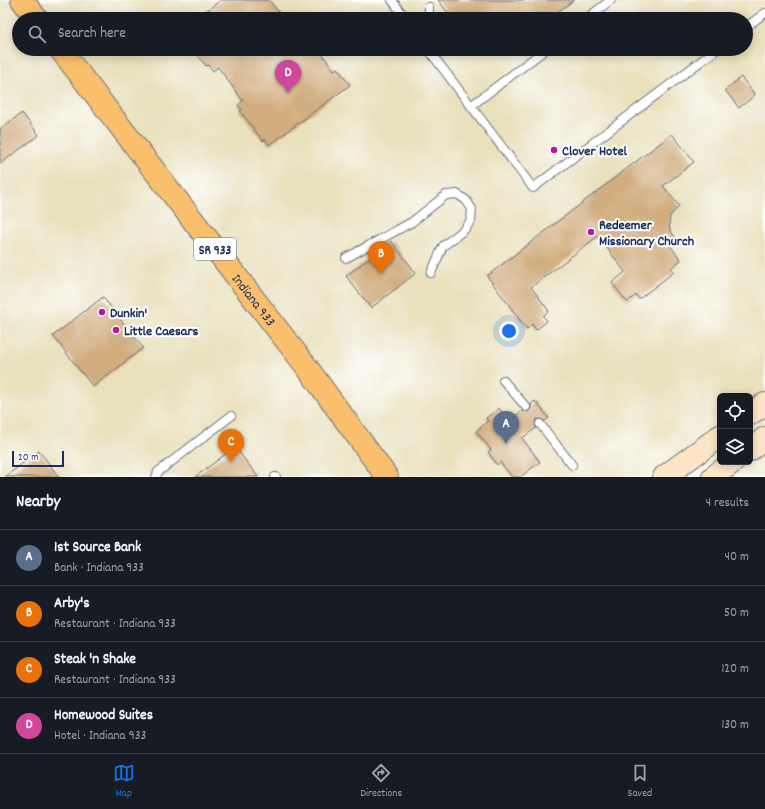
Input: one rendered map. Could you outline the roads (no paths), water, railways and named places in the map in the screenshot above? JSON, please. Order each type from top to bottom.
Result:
[{"type":"main road","points":[[22,0],[31,12]]},
{"type":"main road","name":"Indiana 933","points":[[65,56],[306,366],[387,477]]},
{"type":"main road","points":[[753,412],[765,404]]},
{"type":"main road","points":[[664,477],[717,438]]},
{"type":"main road","points":[[753,448],[765,438]]},
{"type":"main road","points":[[713,477],[729,465]]},
{"type":"lane","points":[[392,0],[401,12]]},
{"type":"lane","points":[[595,12],[611,0]]},
{"type":"lane","points":[[429,7],[429,12]]},
{"type":"lane","points":[[753,21],[765,12]]},
{"type":"lane","points":[[433,56],[533,188],[708,56]]},
{"type":"lane","points":[[471,106],[537,56]]},
{"type":"lane","points":[[346,258],[412,222],[446,195],[457,194],[466,200],[472,209],[471,220],[464,230],[443,246],[431,273]]},
{"type":"lane","points":[[503,380],[526,408]]},
{"type":"lane","points":[[156,477],[158,472],[231,416]]},
{"type":"lane","points":[[540,424],[572,465]]},
{"type":"place","name":"Homewood Suites","points":[[288,93]]},
{"type":"place","name":"Clover Hotel","points":[[554,150]]},
{"type":"place","name":"Redeemer Missionary Church","points":[[591,232]]},
{"type":"place","name":"Arby's","points":[[381,274]]},
{"type":"place","name":"Dunkin'","points":[[102,312]]},
{"type":"place","name":"Little Caesars","points":[[116,330]]},
{"type":"place","name":"1st Source Bank","points":[[506,444]]},
{"type":"place","name":"Steak 'n Shake","points":[[231,462]]}]
